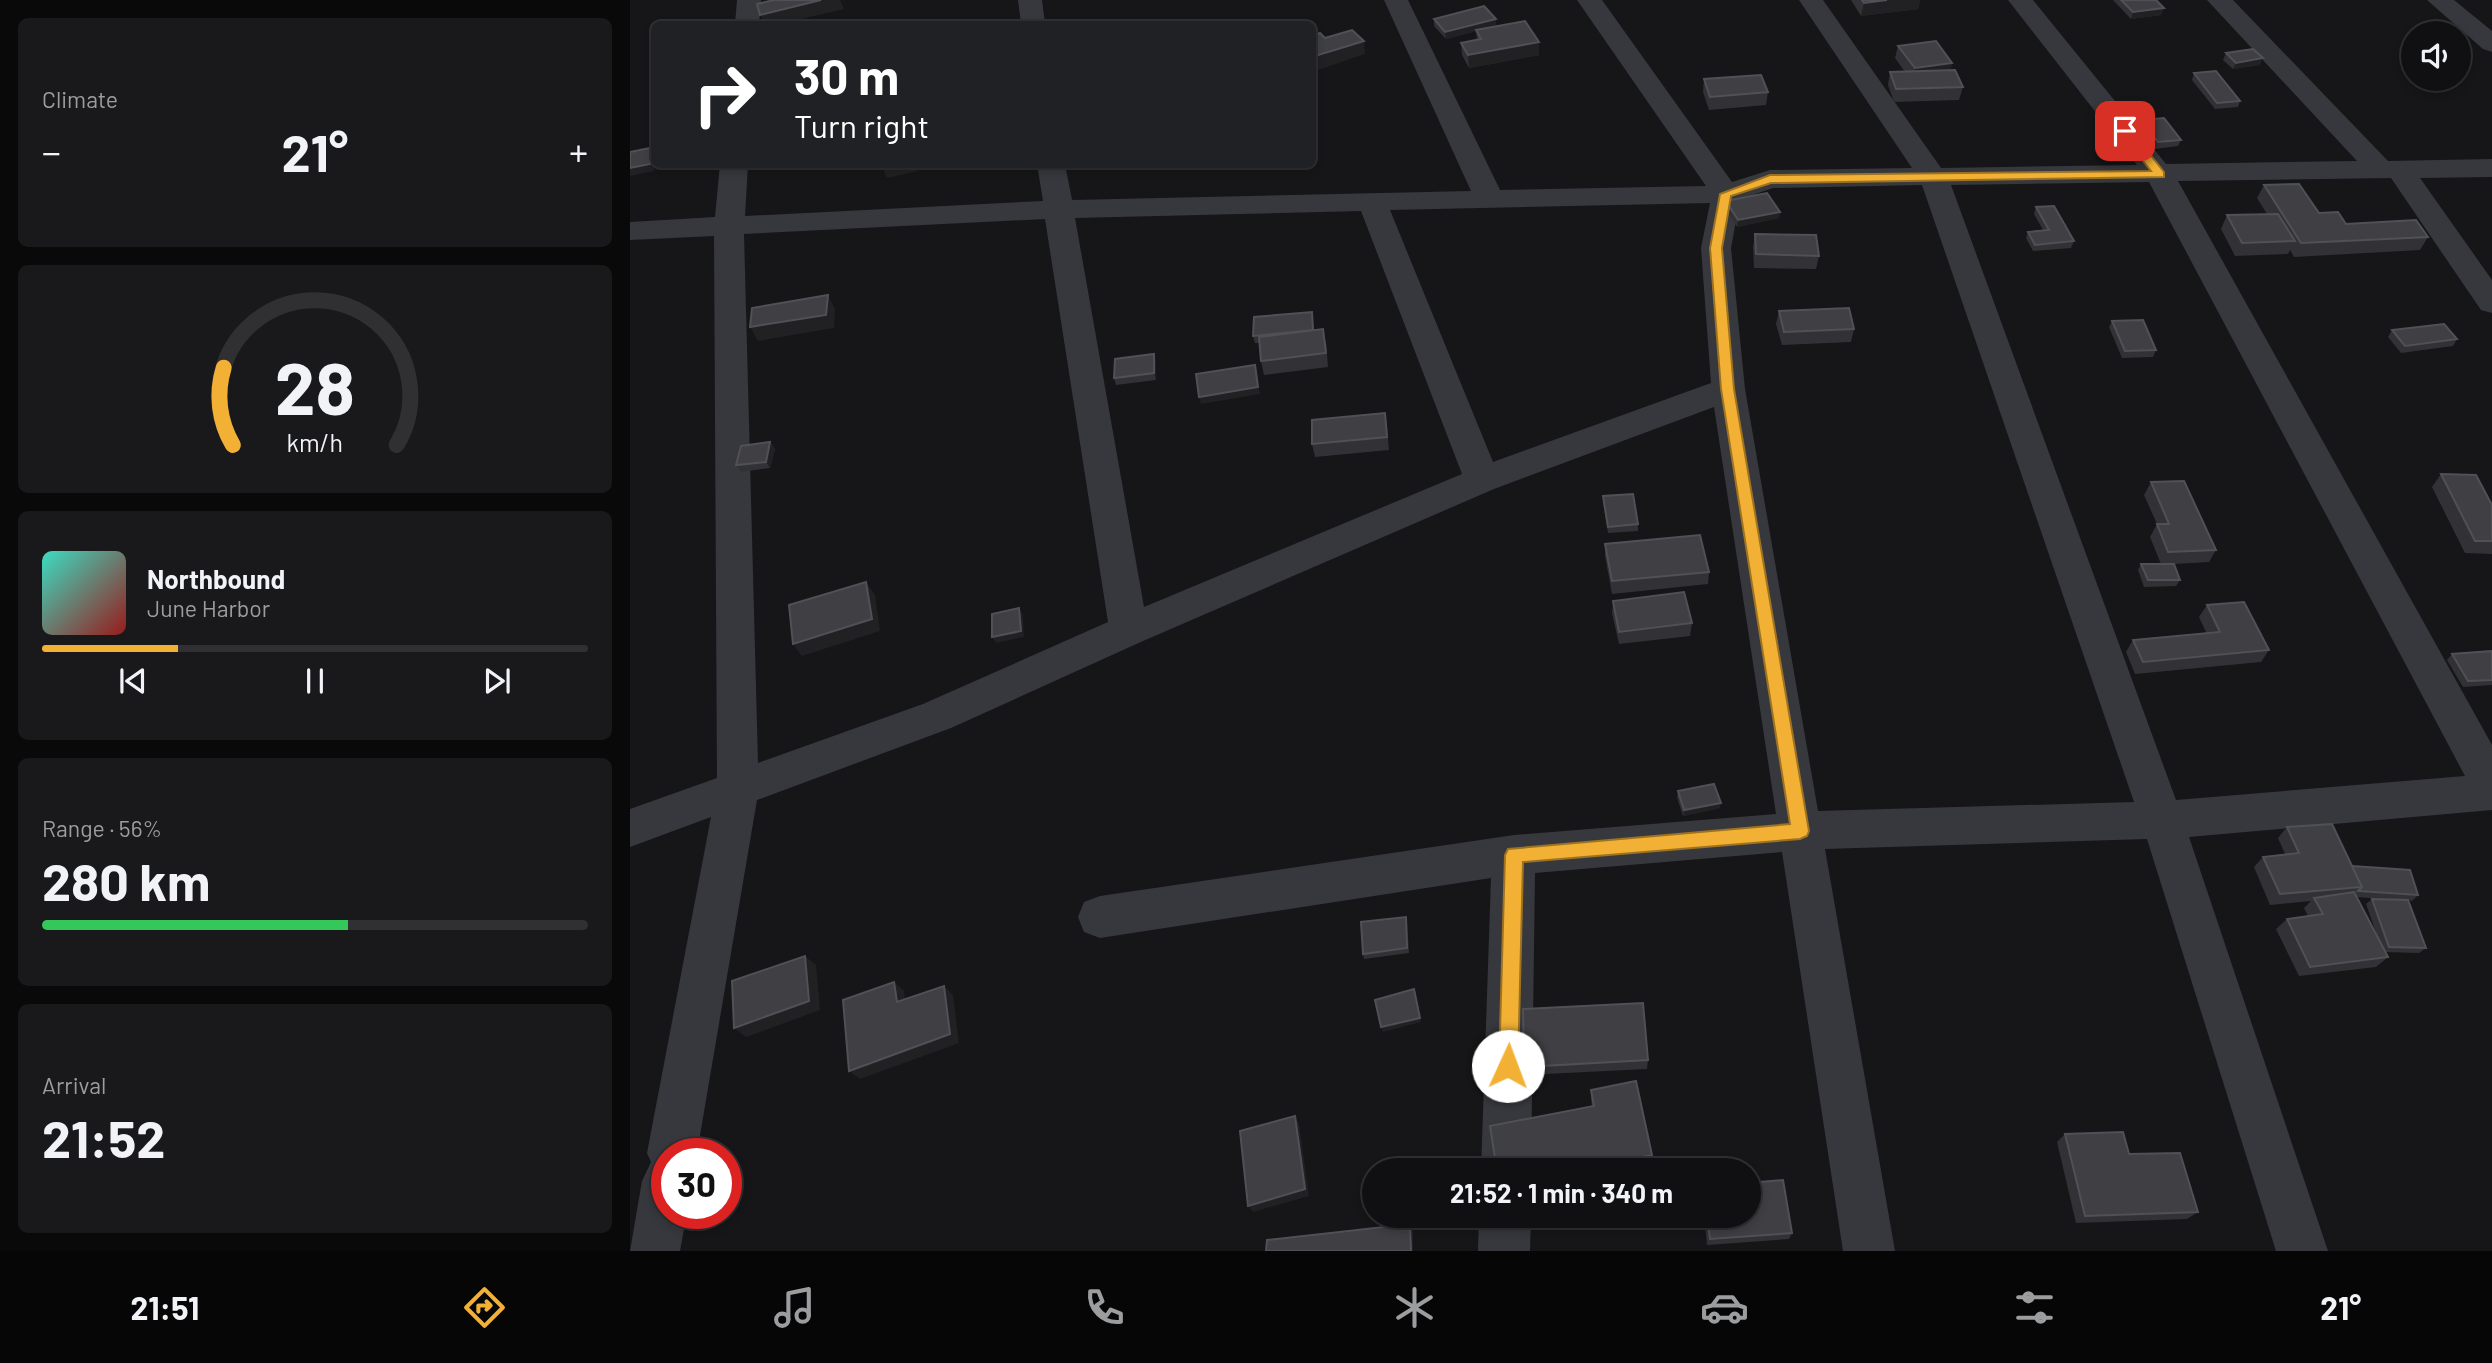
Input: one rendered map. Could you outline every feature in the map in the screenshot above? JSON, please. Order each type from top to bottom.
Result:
[{"type":"street","points":[[747,21],[749,0]]},
{"type":"street","points":[[1030,0],[1033,21]]},
{"type":"street","points":[[1395,0],[1490,200]]},
{"type":"street","points":[[1589,0],[1726,194],[1716,248],[1728,389],[1869,1251]]},
{"type":"street","points":[[1811,0],[1934,179],[2162,820],[2302,1251]]},
{"type":"street","points":[[2020,0],[2160,175],[2492,785]]},
{"type":"street","points":[[2218,0],[2391,171],[2492,303]]},
{"type":"street","points":[[2440,0],[2492,44]]},
{"type":"street","points":[[675,1138],[738,786],[729,226],[734,168]]},
{"type":"street","points":[[1052,168],[1129,630]]},
{"type":"street","points":[[630,231],[1057,209],[1726,194],[1770,179],[1934,179],[2492,168]]},
{"type":"street","points":[[1372,202],[1482,480]]},
{"type":"street","points":[[630,828],[738,786],[937,716],[1129,630],[1482,480],[1728,389]]},
{"type":"street","points":[[1100,916],[1514,855],[1800,831],[2162,820],[2492,792]]},
{"type":"street","points":[[1506,1158],[1514,855]]},
{"type":"street","points":[[1504,1228],[1504,1251]]},
{"type":"street","points":[[654,1251],[658,1229]]},
{"type":"building","points":[[774,0],[821,0],[760,15],[757,4]]},
{"type":"building","points":[[1862,0],[1887,0],[1864,3]]},
{"type":"building","points":[[2121,0],[2156,0],[2164,8],[2133,12]]},
{"type":"building","points":[[1484,6],[1496,19],[1445,32],[1434,19]]},
{"type":"building","points":[[1525,21],[1539,42],[1468,55],[1461,43],[1481,39],[1476,30]]},
{"type":"building","points":[[1352,30],[1364,41],[1316,56],[1316,34],[1320,33],[1325,38]]},
{"type":"building","points":[[1936,41],[1952,63],[1915,68],[1898,46]]},
{"type":"building","points":[[2253,49],[2263,58],[2236,63],[2226,53]]},
{"type":"building","points":[[1955,70],[1963,87],[1896,89],[1890,72]]},
{"type":"building","points":[[2216,71],[2240,101],[2217,103],[2194,73]]},
{"type":"building","points":[[1761,75],[1768,92],[1710,97],[1704,79]]},
{"type":"building","points":[[2164,118],[2181,140],[2158,142],[2141,120]]},
{"type":"building","points":[[650,148],[650,164],[630,168],[630,152]]},
{"type":"building","points":[[2299,184],[2319,213],[2338,212],[2346,224],[2416,220],[2428,237],[2301,243],[2264,185]]},
{"type":"building","points":[[1767,193],[1780,212],[1738,220],[1726,201]]},
{"type":"building","points":[[2054,206],[2074,241],[2035,245],[2028,232],[2049,230],[2036,207]]},
{"type":"building","points":[[2278,214],[2295,241],[2242,243],[2227,215]]},
{"type":"building","points":[[1755,234],[1816,235],[1819,256],[1756,254]]},
{"type":"building","points":[[828,295],[826,315],[750,327],[752,308]]},
{"type":"building","points":[[1849,308],[1854,329],[1784,332],[1779,311]]},
{"type":"building","points":[[1312,312],[1313,330],[1253,336],[1254,317]]},
{"type":"building","points":[[2143,320],[2156,350],[2125,351],[2112,321]]},
{"type":"building","points":[[2444,324],[2457,339],[2405,346],[2392,330]]},
{"type":"building","points":[[1323,329],[1326,353],[1261,361],[1259,337]]},
{"type":"building","points":[[1154,354],[1154,373],[1114,378],[1115,359]]},
{"type":"building","points":[[1255,365],[1258,387],[1199,397],[1196,374]]},
{"type":"building","points":[[1385,413],[1387,437],[1312,444],[1312,420]]},
{"type":"building","points":[[770,442],[766,462],[736,465],[741,446]]},
{"type":"building","points":[[2441,474],[2476,475],[2492,505],[2492,541],[2475,541]]},
{"type":"building","points":[[2184,481],[2216,550],[2168,552],[2157,524],[2169,524],[2151,482]]},
{"type":"building","points":[[1633,494],[1638,524],[1608,527],[1603,496]]},
{"type":"building","points":[[1700,535],[1709,572],[1612,581],[1605,544]]},
{"type":"building","points":[[2141,564],[2174,564],[2180,580],[2148,580]]},
{"type":"building","points":[[866,582],[872,619],[793,644],[789,605]]},
{"type":"building","points":[[1684,592],[1692,623],[1619,632],[1613,601]]},
{"type":"building","points":[[2244,602],[2269,650],[2143,662],[2133,640],[2220,632],[2207,605]]},
{"type":"building","points":[[1019,608],[1021,631],[992,637],[992,614]]},
{"type":"building","points":[[2492,651],[2492,680],[2468,681],[2452,654]]},
{"type":"building","points":[[1714,784],[1721,803],[1684,810],[1678,791]]},
{"type":"building","points":[[2332,824],[2362,887],[2280,894],[2263,857],[2299,853],[2287,827]]},
{"type":"building","points":[[2352,866],[2410,870],[2418,895],[2358,891],[2362,887]]},
{"type":"building","points":[[2354,892],[2388,957],[2310,967],[2287,919],[2323,914],[2314,898]]},
{"type":"building","points":[[2372,899],[2408,900],[2426,948],[2389,947]]},
{"type":"building","points":[[1406,917],[1407,948],[1363,954],[1361,922]]},
{"type":"building","points":[[805,956],[809,1001],[734,1028],[732,981]]},
{"type":"building","points":[[894,982],[897,1002],[944,986],[950,1034],[849,1071],[843,1000]]},
{"type":"building","points":[[1414,989],[1420,1018],[1381,1027],[1375,1000]]},
{"type":"building","points":[[1643,1003],[1648,1060],[1524,1067],[1523,1009]]},
{"type":"building","points":[[1636,1081],[1652,1155],[1637,1158],[1495,1158],[1490,1126],[1594,1106],[1591,1090]]},
{"type":"building","points":[[1295,1116],[1305,1189],[1248,1206],[1240,1131]]},
{"type":"building","points":[[2123,1132],[2129,1154],[2180,1153],[2198,1212],[2085,1216],[2065,1134]]},
{"type":"building","points":[[1783,1180],[1792,1233],[1710,1239],[1709,1228],[1761,1228],[1761,1182]]},
{"type":"building","points":[[1374,1228],[1410,1228],[1411,1251],[1266,1251],[1267,1240]]},
{"type":"route","points":[[1508,1066],[1514,855],[1800,831],[1728,389],[1716,248],[1726,194],[1770,179],[2160,175],[2125,131]]}]
